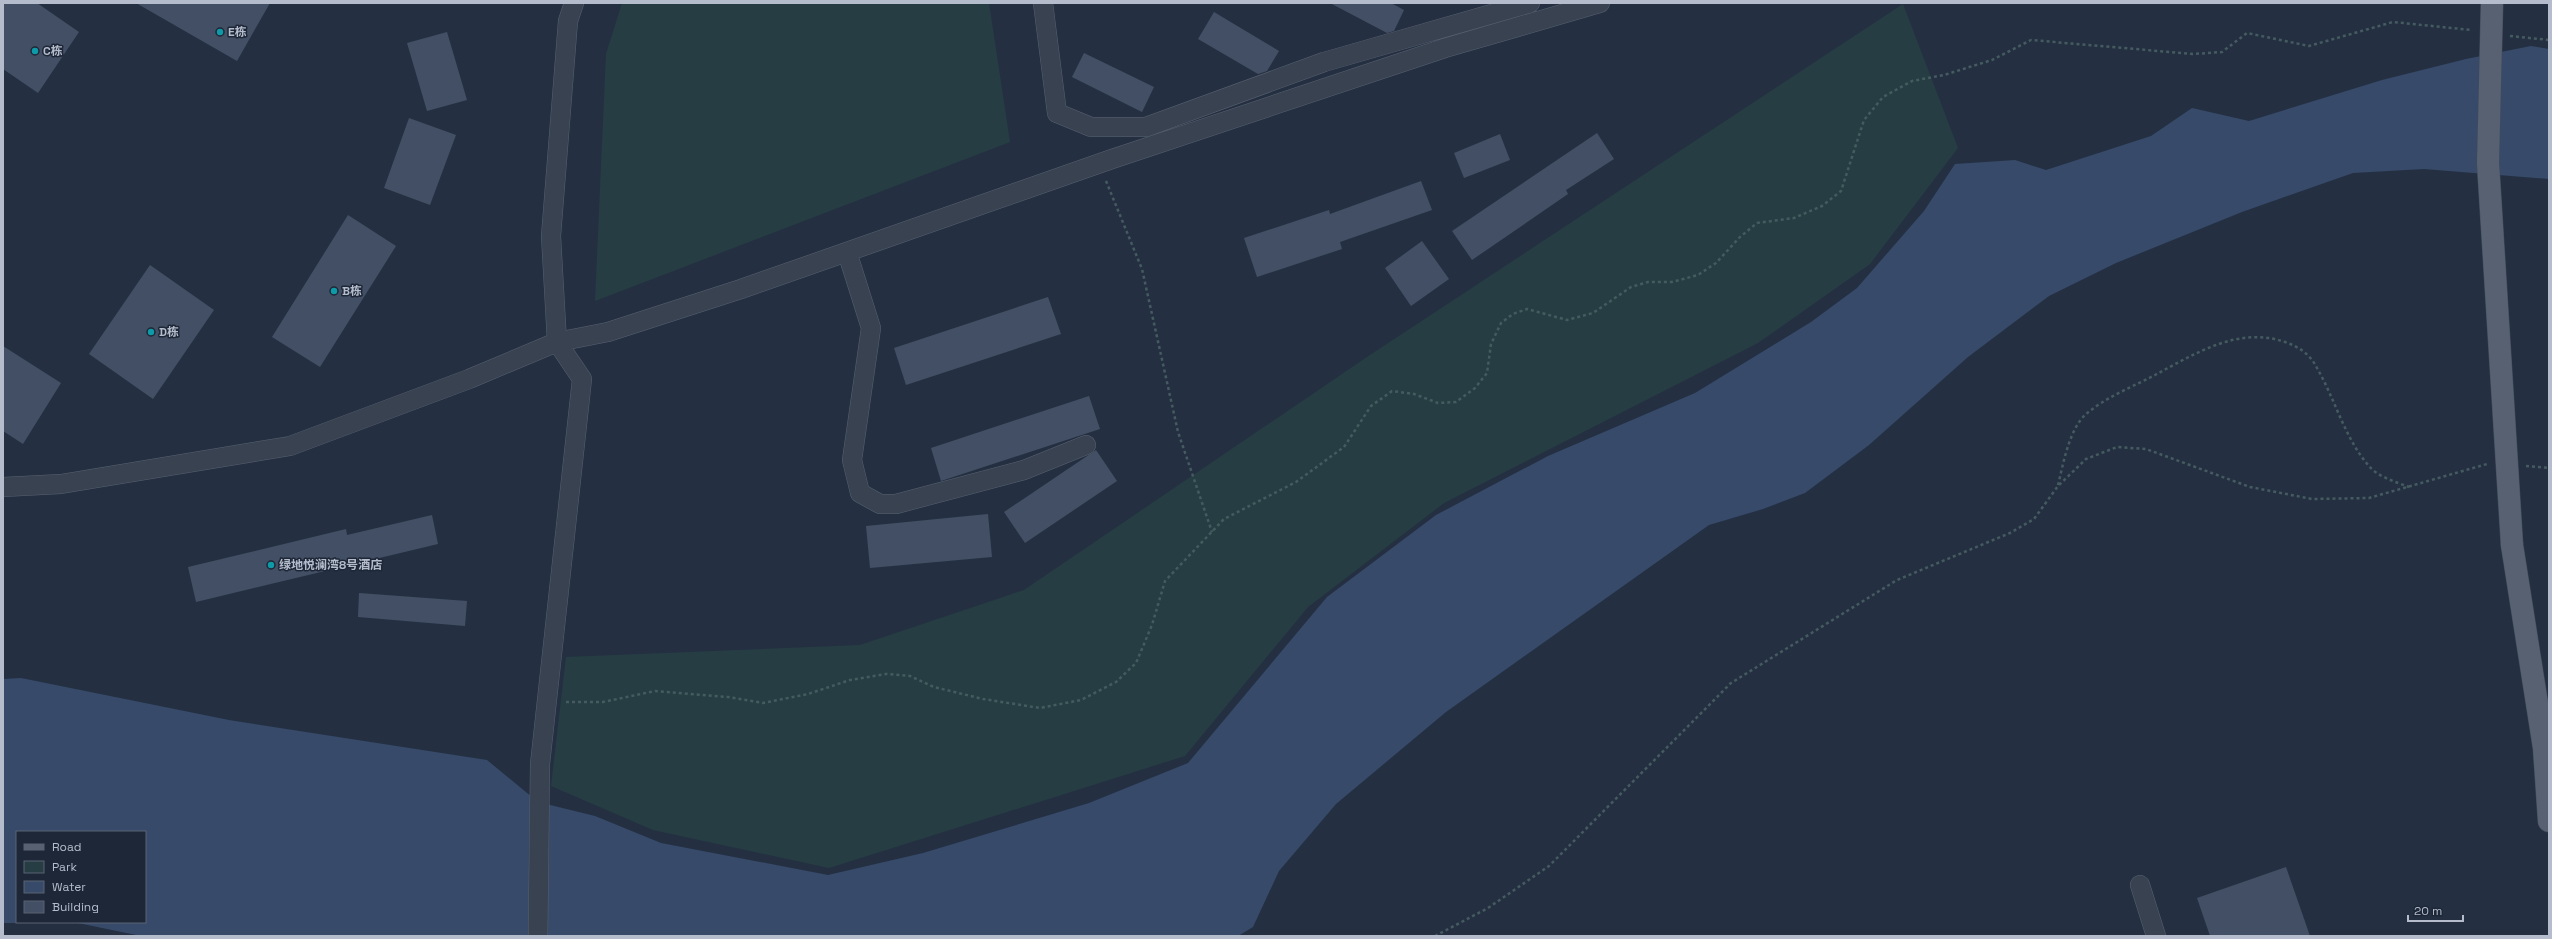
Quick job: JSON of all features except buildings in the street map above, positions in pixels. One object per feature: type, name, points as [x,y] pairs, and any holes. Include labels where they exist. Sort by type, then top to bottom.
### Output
[{"type":"main road","points":[[2492,3],[2488,163],[2512,545],[2546,748],[2549,821]]},
{"type":"street","points":[[538,936],[540,764],[582,379],[557,342],[551,236],[568,21],[574,3]]},
{"type":"street","points":[[1043,3],[1057,113],[1091,126],[1146,127],[1324,62],[1530,3]]},
{"type":"street","points":[[3,487],[61,484],[290,446],[469,379],[557,342],[608,332],[848,252],[1099,164],[1445,48],[1600,3]]},
{"type":"street","points":[[848,252],[871,328],[852,460],[860,493],[880,504],[896,504],[1024,470],[1086,445]]},
{"type":"street","points":[[2140,885],[2156,936]]},
{"type":"path","points":[[566,702],[603,702],[655,691],[728,697],[763,703],[808,694],[850,680],[886,674],[910,676],[934,687],[983,699],[1040,708],[1081,700],[1116,682],[1136,663],[1152,625],[1165,581],[1224,519],[1296,482],[1344,447],[1370,406],[1392,391],[1414,394],[1438,403],[1456,402],[1475,388],[1487,373],[1491,344],[1501,323],[1513,314],[1527,309],[1567,320],[1593,313],[1631,287],[1648,282],[1672,282],[1698,275],[1716,263],[1740,237],[1757,223],[1794,218],[1822,206],[1841,191],[1864,120],[1883,97],[1912,81],[1944,75],[1992,60],[2031,40],[2193,54],[2222,52],[2247,33],[2309,46],[2393,22],[2474,31]]},
{"type":"path","points":[[2506,36],[2549,40]]},
{"type":"path","points":[[1099,164],[1142,269],[1178,432],[1212,532]]},
{"type":"path","points":[[2058,486],[2069,443],[2084,416],[2104,402],[2196,353],[2222,343],[2249,336],[2278,340],[2301,348],[2316,366],[2354,444],[2370,467],[2384,477],[2409,487]]},
{"type":"path","points":[[1434,936],[1488,908],[1549,866],[1731,683],[1897,580],[2010,533],[2034,519],[2058,486],[2086,459],[2117,447],[2146,449],[2250,487],[2312,499],[2369,498],[2489,464]]},
{"type":"path","points":[[2519,466],[2549,468]]},
{"type":"green space","points":[[622,3],[989,3],[1010,142],[595,301],[606,54]]},
{"type":"green space","points":[[1903,4],[1958,148],[1870,264],[1758,343],[1444,503],[1308,607],[1185,756],[829,868],[653,830],[551,786],[566,657],[860,645],[1024,590],[1367,357]]},
{"type":"water","points":[[2531,46],[2549,49],[2549,179],[2424,169],[2353,173],[2242,212],[2116,263],[2049,296],[1968,357],[1869,445],[1805,493],[1763,509],[1709,525],[1446,712],[1336,804],[1279,871],[1253,927],[1238,936],[141,936],[78,923],[146,923],[146,831],[16,831],[16,923],[3,923],[3,679],[21,678],[229,720],[487,760],[538,802],[595,816],[661,843],[828,875],[923,853],[1089,803],[1188,763],[1327,597],[1436,515],[1548,456],[1695,393],[1811,322],[1857,288],[1924,211],[1955,164],[2015,160],[2046,170],[2151,136],[2192,108],[2249,121],[2382,80],[2466,59]]},
{"type":"place","name":"E栋","points":[[220,32]]},
{"type":"place","name":"C栋","points":[[35,51]]},
{"type":"place","name":"B栋","points":[[334,291]]},
{"type":"place","name":"D栋","points":[[151,332]]},
{"type":"place","name":"绿地悦澜湾8号酒店","points":[[271,565]]}]
